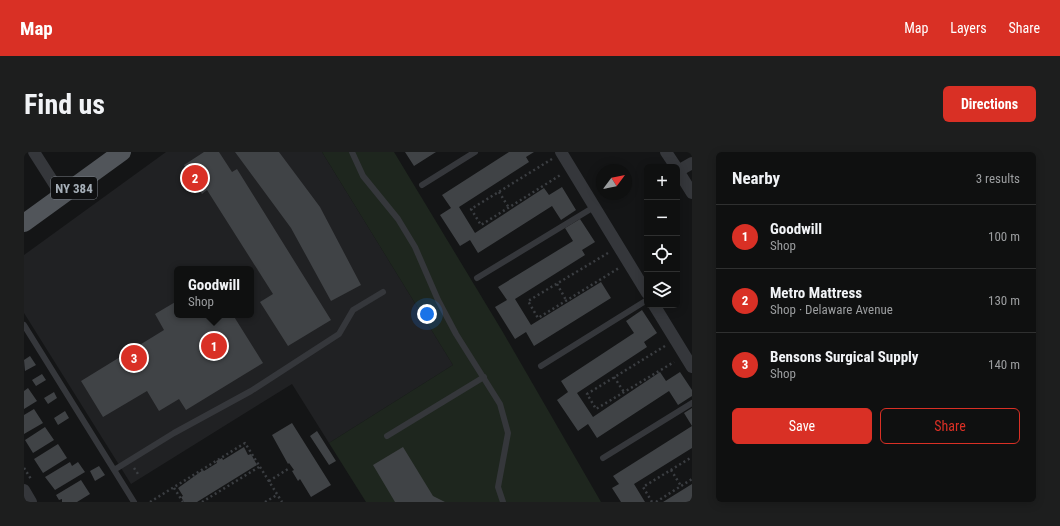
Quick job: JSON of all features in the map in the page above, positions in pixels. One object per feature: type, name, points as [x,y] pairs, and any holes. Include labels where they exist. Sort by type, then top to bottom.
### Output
[{"type":"main road","name":"NY 384","points":[[24,223],[62,196],[113,155]]},
{"type":"street","points":[[34,152],[62,196]]},
{"type":"street","points":[[666,152],[674,164]]},
{"type":"street","points":[[557,155],[594,207],[644,289]]},
{"type":"street","points":[[680,168],[692,163]]},
{"type":"street","points":[[680,174],[692,193]]},
{"type":"street","points":[[656,308],[692,367]]},
{"type":"street","points":[[24,490],[31,502]]},
{"type":"lane","points":[[352,152],[363,176],[398,219],[416,247],[438,300],[456,334],[500,404],[508,433],[498,487],[503,502]]},
{"type":"lane","points":[[422,185],[475,152]]},
{"type":"lane","points":[[477,278],[594,207]]},
{"type":"lane","points":[[114,470],[174,433],[251,391],[339,334],[352,310],[383,292]]},
{"type":"lane","points":[[541,366],[644,302]]},
{"type":"lane","points":[[24,325],[134,502]]},
{"type":"lane","points":[[387,436],[484,377]]},
{"type":"lane","points":[[603,458],[692,403]]},
{"type":"path","points":[[557,155],[471,209],[481,225],[564,173]]},
{"type":"path","points":[[499,192],[509,208]]},
{"type":"path","points":[[612,250],[528,301],[538,318],[621,267]]},
{"type":"path","points":[[557,284],[566,300]]},
{"type":"path","points":[[669,343],[587,394],[596,409],[677,360]]},
{"type":"path","points":[[614,377],[624,392]]},
{"type":"path","points":[[150,502],[245,443],[282,502]]},
{"type":"path","points":[[652,502],[643,487],[692,457]]},
{"type":"path","points":[[202,502],[259,467]]},
{"type":"path","points":[[269,481],[288,469]]},
{"type":"path","points":[[671,470],[682,486]]},
{"type":"path","points":[[656,502],[692,480]]},
{"type":"path","points":[[174,488],[183,502]]},
{"type":"path","points":[[265,502],[277,495]]},
{"type":"shaded area","points":[[166,152],[322,152],[453,365],[329,443],[292,384],[131,484],[24,313],[24,255]]},
{"type":"shaded area","points":[[322,152],[394,152],[501,329],[601,502],[366,502],[329,443],[453,365]]},
{"type":"building","points":[[204,152],[219,152],[232,172],[237,169],[331,320],[288,346],[260,302],[273,294],[207,190],[202,194],[184,165]]},
{"type":"building","points":[[235,152],[279,152],[320,207],[361,285],[331,301],[291,228]]},
{"type":"building","points":[[405,152],[436,152],[414,166]]},
{"type":"building","points":[[509,152],[534,152],[526,157],[529,162],[459,207],[475,233],[544,188],[549,195],[562,187],[576,210],[561,220],[552,206],[478,253],[470,240],[460,246],[440,215],[451,208],[442,195]]},
{"type":"building","points":[[580,219],[595,242],[582,250],[585,255],[515,299],[531,325],[601,282],[611,298],[534,346],[526,332],[515,339],[495,307],[507,300],[498,287],[573,241],[565,228]]},
{"type":"building","points":[[174,303],[174,318],[235,318],[263,363],[186,410],[179,399],[159,411],[147,391],[103,417],[81,381],[164,330],[155,314]]},
{"type":"building","points":[[642,310],[657,333],[644,342],[647,347],[577,393],[593,417],[660,372],[666,381],[680,372],[692,390],[692,396],[678,405],[669,391],[597,438],[588,424],[578,431],[557,400],[568,392],[561,381],[634,333],[626,321]]},
{"type":"building","points":[[30,356],[36,365],[25,371],[24,360]]},
{"type":"building","points":[[42,374],[46,380],[36,386],[32,380]]},
{"type":"building","points":[[28,388],[37,401],[24,409],[24,391]]},
{"type":"building","points":[[54,392],[57,398],[48,404],[44,398]]},
{"type":"building","points":[[692,408],[692,426],[684,413]]},
{"type":"building","points":[[34,409],[43,423],[24,434],[24,415]]},
{"type":"building","points":[[65,411],[69,418],[58,425],[54,418]]},
{"type":"building","points":[[292,423],[331,485],[311,497],[300,479],[298,481],[292,471],[294,470],[289,463],[288,464],[272,435]]},
{"type":"building","points":[[692,426],[692,448],[634,484],[645,502],[621,502],[612,488],[619,484],[613,476]]},
{"type":"building","points":[[45,427],[54,440],[33,453],[25,440]]},
{"type":"building","points":[[317,431],[336,461],[329,465],[310,436]]},
{"type":"building","points":[[58,444],[67,458],[43,473],[34,459]]},
{"type":"building","points":[[244,447],[248,455],[251,454],[257,465],[197,502],[184,502],[181,497],[183,496],[178,488],[203,470],[204,471],[217,463],[216,461],[222,458],[223,460]]},
{"type":"building","points":[[403,447],[433,496],[445,502],[395,502],[373,465]]},
{"type":"building","points":[[70,462],[72,466],[78,462],[85,472],[55,490],[45,477]]},
{"type":"building","points":[[99,466],[105,475],[95,481],[90,471]]},
{"type":"building","points":[[81,480],[90,494],[77,502],[62,502],[62,499],[59,500],[56,495]]},
{"type":"building","points":[[692,484],[692,502],[663,502]]},
{"type":"place","name":"Metro Mattress","points":[[195,178]]},
{"type":"place","name":"Goodwill","points":[[214,346]]},
{"type":"place","name":"Bensons Surgical Supply","points":[[134,358]]}]
